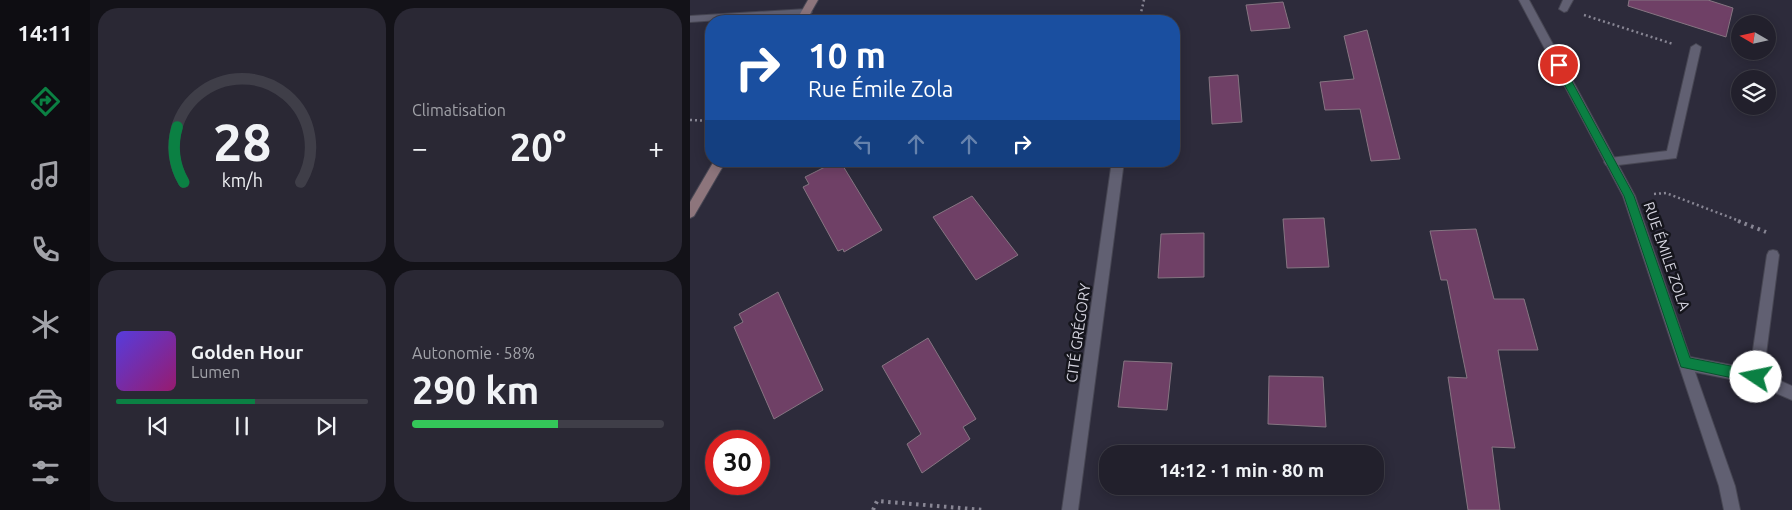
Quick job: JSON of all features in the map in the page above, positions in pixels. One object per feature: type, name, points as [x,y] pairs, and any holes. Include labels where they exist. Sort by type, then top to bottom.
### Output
[{"type":"street","points":[[805,15],[813,0]]},
{"type":"street","name":"RUE ÉMILE ZOLA","points":[[1524,0],[1629,196],[1727,486],[1732,510]]},
{"type":"street","points":[[757,15],[807,12]]},
{"type":"street","points":[[690,19],[705,18]]},
{"type":"street","points":[[1610,162],[1672,155],[1696,49]]},
{"type":"street","points":[[690,213],[717,167]]},
{"type":"street","name":"CITÉ GRÉGORY","points":[[1070,510],[1117,167]]},
{"type":"street","points":[[1756,377],[1773,255]]},
{"type":"street","points":[[1685,363],[1756,377],[1792,393]]},
{"type":"path","points":[[1140,15],[1144,0]]},
{"type":"path","points":[[1566,5],[1696,49]]},
{"type":"path","points":[[690,120],[705,121]]},
{"type":"path","points":[[1629,196],[1666,193],[1774,235]]},
{"type":"path","points":[[873,510],[877,501],[984,510]]},
{"type":"building","points":[[1629,0],[1708,0],[1733,8],[1726,37],[1628,6]]},
{"type":"building","points":[[1283,2],[1290,28],[1251,31],[1246,5]]},
{"type":"building","points":[[1367,30],[1400,159],[1371,161],[1360,109],[1325,110],[1320,82],[1354,79],[1344,36]]},
{"type":"building","points":[[1238,75],[1242,122],[1212,124],[1209,77]]},
{"type":"building","points":[[825,167],[844,167],[882,230],[844,252],[843,249],[838,251],[803,187],[809,184],[805,177]]},
{"type":"building","points":[[972,196],[1018,255],[976,280],[933,217]]},
{"type":"building","points":[[1324,218],[1329,267],[1287,268],[1283,219]]},
{"type":"building","points":[[1476,229],[1494,299],[1524,299],[1538,350],[1498,350],[1515,448],[1492,447],[1500,510],[1468,510],[1448,377],[1467,378],[1447,280],[1441,280],[1430,231]]},
{"type":"building","points":[[1204,233],[1204,277],[1158,278],[1161,234]]},
{"type":"building","points":[[778,292],[823,390],[774,419],[734,327],[743,322],[739,314]]},
{"type":"building","points":[[928,338],[976,419],[963,427],[970,439],[922,473],[907,444],[921,434],[882,366]]},
{"type":"building","points":[[1124,361],[1172,363],[1167,410],[1118,407]]},
{"type":"building","points":[[1269,376],[1323,377],[1326,427],[1268,424]]},
{"type":"route","points":[[1559,65],[1629,196],[1685,363],[1756,377]]}]
